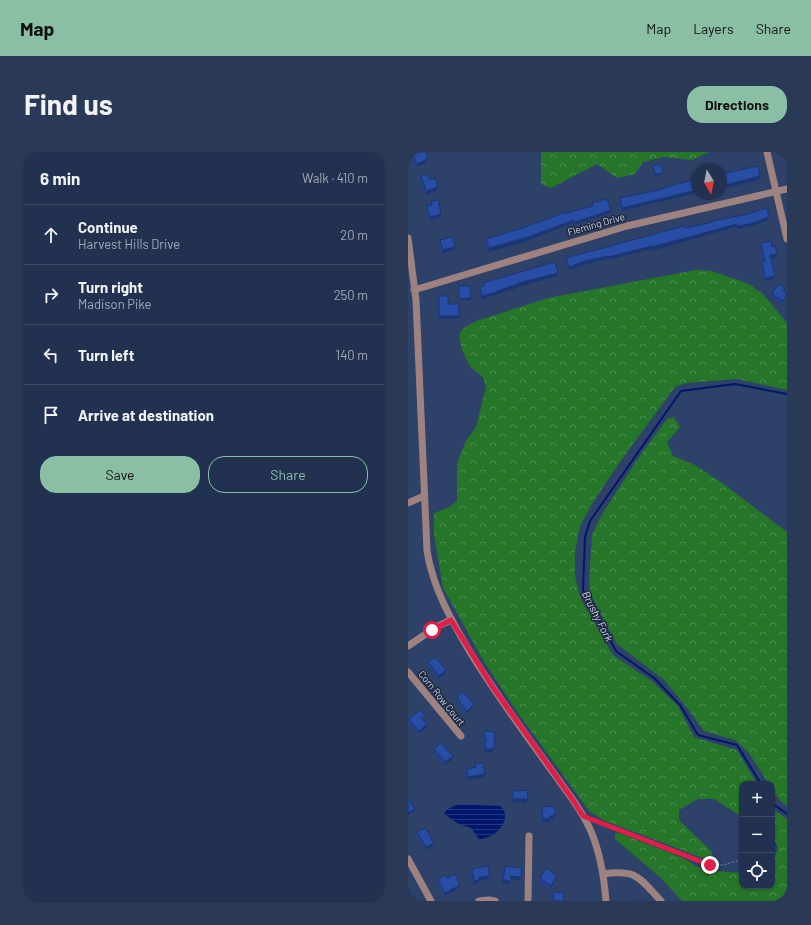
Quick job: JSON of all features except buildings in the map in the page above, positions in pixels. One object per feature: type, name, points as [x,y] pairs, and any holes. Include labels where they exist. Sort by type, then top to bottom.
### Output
[{"type":"street","points":[[767,152],[787,239]]},
{"type":"street","name":"Fleming Drive","points":[[414,290],[627,226],[787,189]]},
{"type":"street","points":[[408,238],[414,290],[427,551],[430,568],[441,600],[451,620],[492,686],[583,816],[595,842],[603,874],[606,901]]},
{"type":"street","points":[[408,503],[424,496]]},
{"type":"street","points":[[408,646],[436,627],[451,620]]},
{"type":"street","name":"Corn Row Court","points":[[408,672],[461,736]]},
{"type":"street","points":[[528,901],[529,836]]},
{"type":"street","points":[[408,859],[431,901]]},
{"type":"street","points":[[603,874],[622,872],[629,873],[645,883],[661,901]]},
{"type":"street","points":[[479,901],[494,901]]},
{"type":"path","points":[[583,816],[710,865],[718,866],[739,861]]},
{"type":"green space","points":[[541,152],[709,152],[692,160],[663,157],[643,162],[635,174],[617,178],[597,164],[551,188],[541,184]]},
{"type":"green space","points":[[696,270],[711,271],[749,284],[763,294],[787,323],[787,390],[737,379],[686,383],[675,387],[619,463],[592,504],[580,526],[575,552],[575,576],[581,599],[613,655],[653,682],[678,706],[694,737],[737,750],[755,781],[739,781],[739,815],[714,799],[698,799],[679,810],[679,820],[712,852],[712,857],[705,859],[603,820],[590,812],[515,709],[483,660],[443,588],[434,535],[434,513],[448,508],[457,501],[457,463],[466,441],[476,427],[486,387],[483,377],[470,367],[462,350],[459,335],[462,329],[476,321],[548,298]]},
{"type":"green space","points":[[674,417],[680,427],[667,442],[673,456],[695,465],[722,483],[787,532],[787,806],[775,794],[775,781],[767,781],[749,753],[735,740],[704,731],[664,680],[617,644],[591,595],[589,582],[592,535],[601,516],[639,457],[667,419]]},
{"type":"green space","points":[[775,810],[787,819],[787,901],[682,901],[661,878],[615,839],[615,834],[619,833],[683,858],[703,870],[739,873],[739,889],[775,889],[775,855],[778,849],[775,841]]},
{"type":"shaded area","points":[[458,804],[500,806],[504,811],[504,822],[501,827],[491,836],[479,839],[471,828],[459,824],[444,814],[446,810]]},
{"type":"waterway","name":"Brushy Fork","points":[[759,781],[737,745],[698,735],[680,705],[654,678],[616,651],[583,590],[585,537],[590,521],[681,391],[735,384],[787,394]]},
{"type":"waterway","name":"Brushy Fork","points":[[775,805],[787,814]]},
{"type":"route","points":[[432,630],[451,620],[492,686],[583,816],[710,865]]}]
